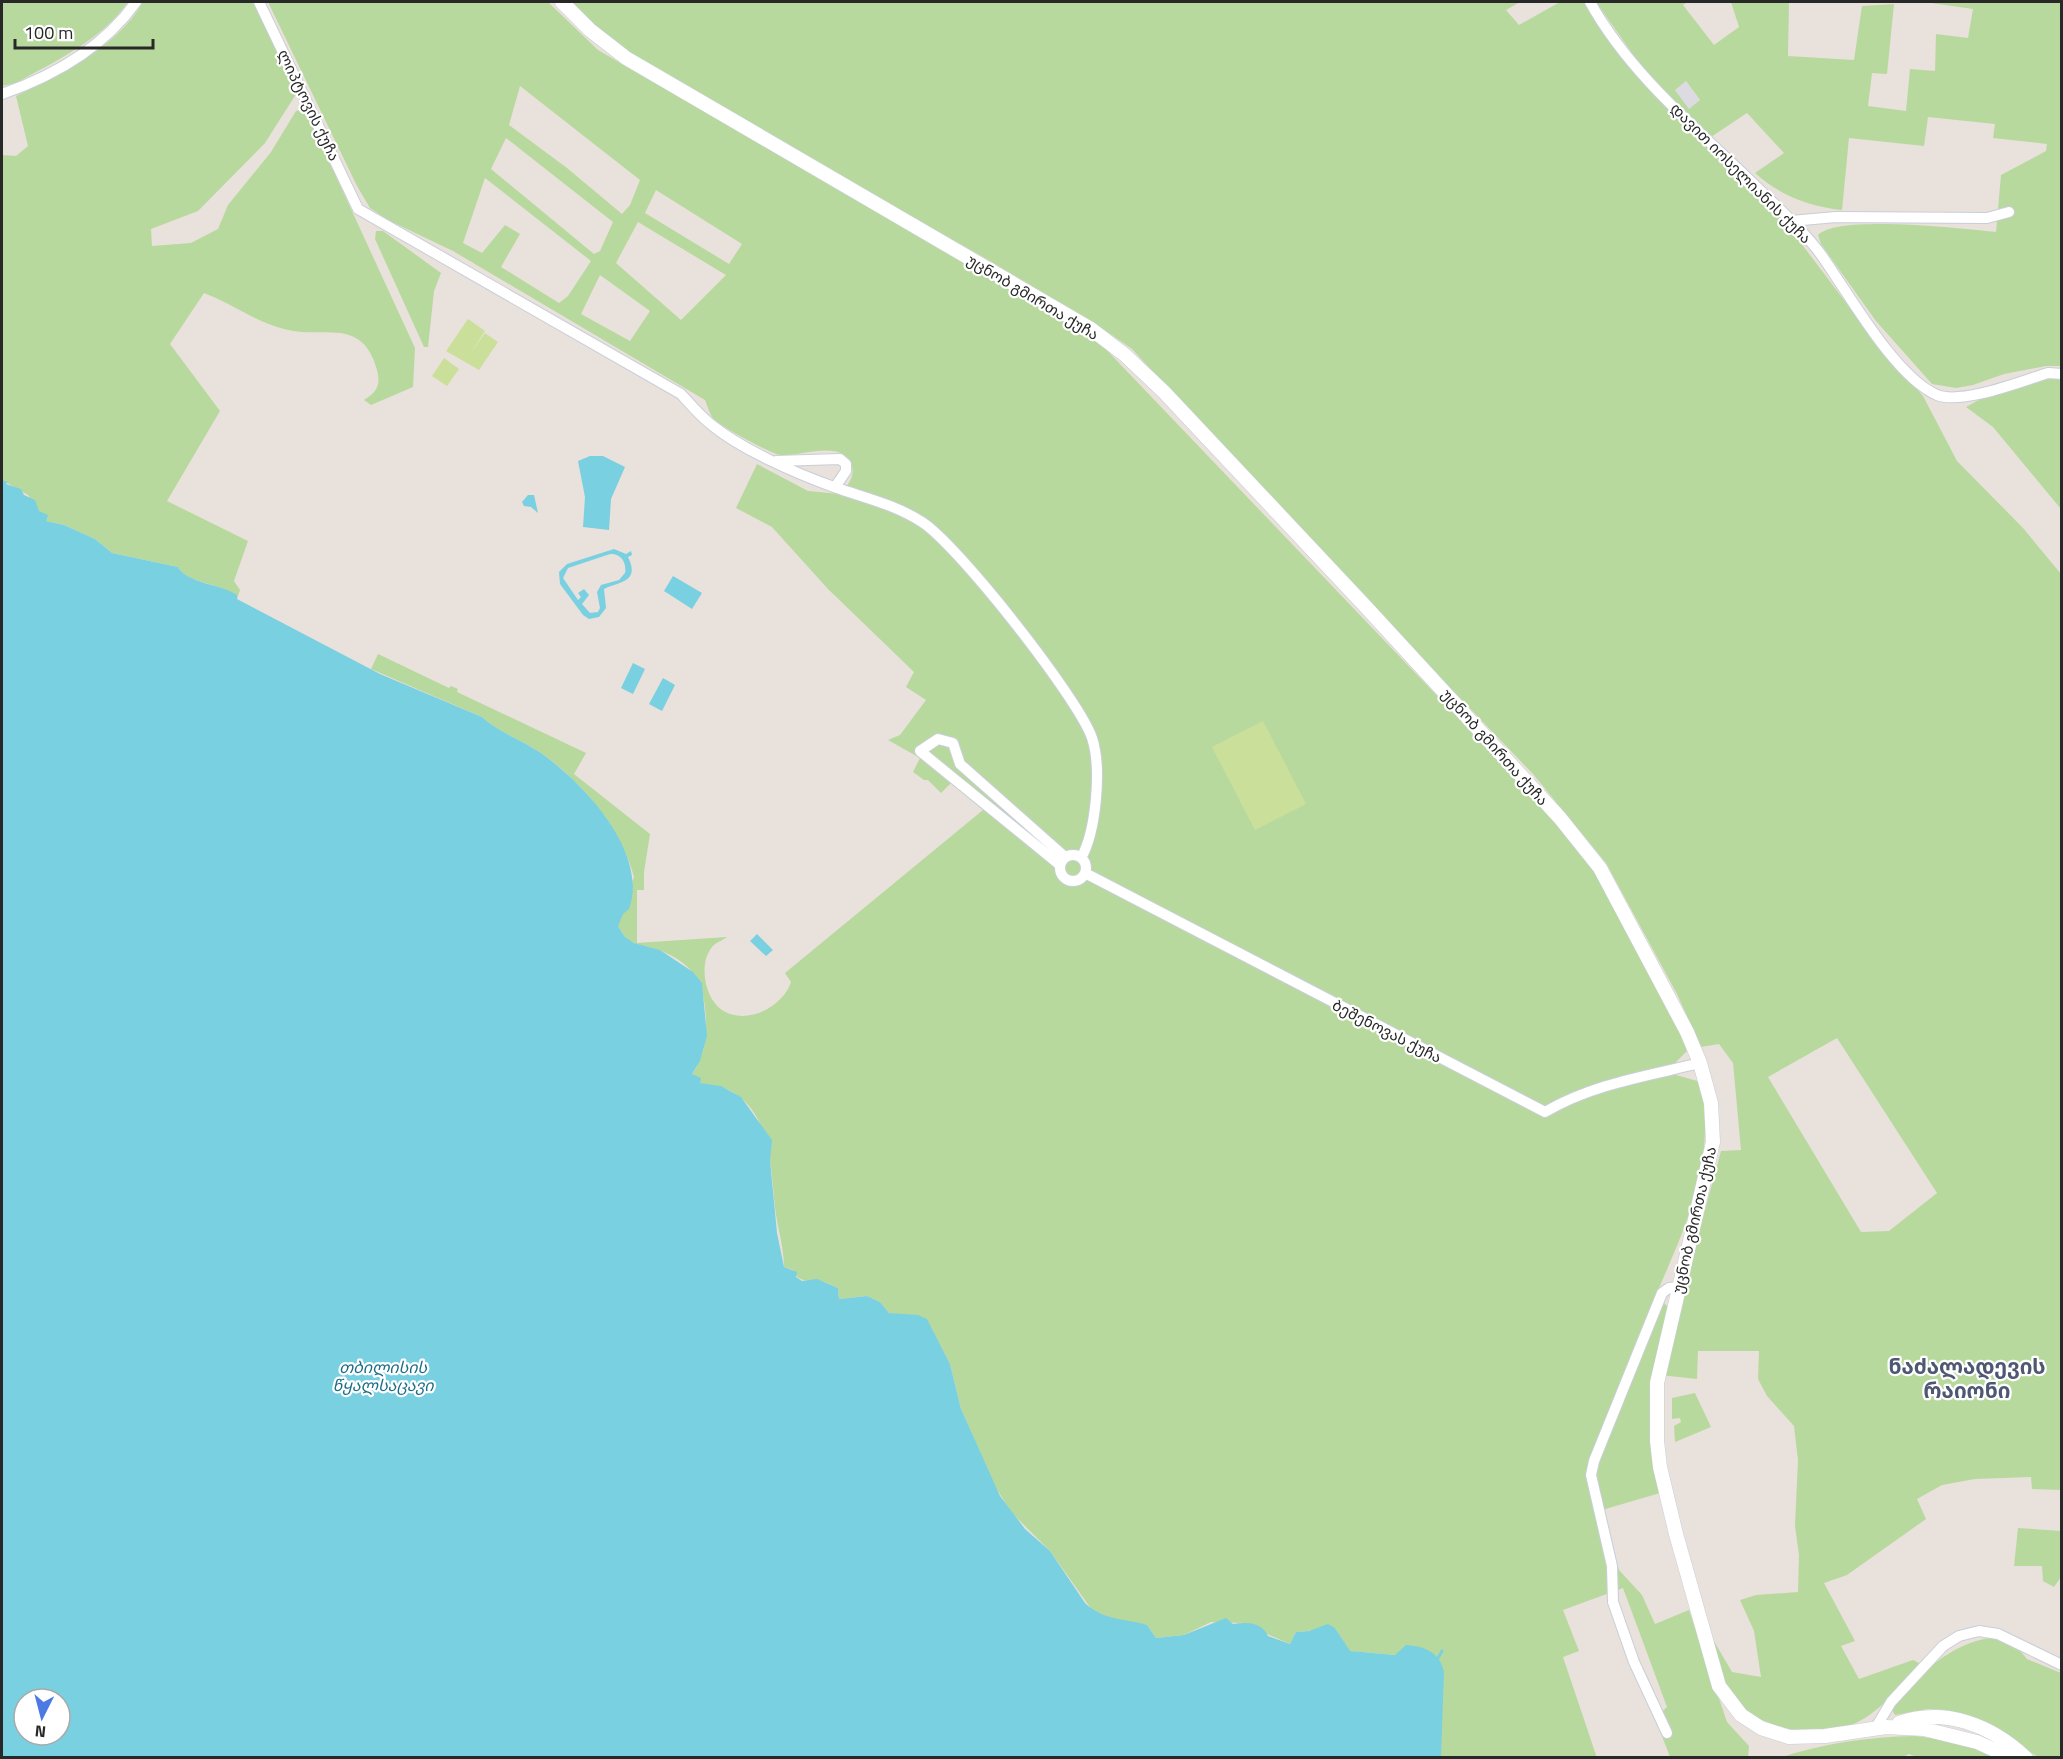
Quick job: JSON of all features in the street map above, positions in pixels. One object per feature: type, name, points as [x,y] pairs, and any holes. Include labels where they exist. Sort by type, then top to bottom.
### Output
[{"type":"main road","name":"უცნობ გმირთა ქუჩა","points":[[562,2],[590,30],[626,58],[1091,329],[1125,355],[1164,392],[1375,615],[1560,818],[1600,868],[1687,1032],[1700,1063],[1711,1103],[1713,1142],[1657,1383],[1657,1441],[1660,1467],[1676,1534],[1719,1686],[1741,1715],[1761,1728],[1775,1733],[1808,1737],[1880,1728],[1922,1717],[1941,1716],[1959,1719],[1994,1734],[2026,1758]]},
{"type":"main road","name":"უცნობ გმირთა ქუჩა","points":[[1880,1728],[1924,1729],[1958,1736],[2012,1758]]},
{"type":"street","points":[[2,94],[26,85],[86,52],[108,36],[136,2]]},
{"type":"street","name":"ლიპტოვის ქუჩა","points":[[259,2],[358,209],[681,394],[715,428],[774,461]]},
{"type":"street","name":"დავით იოსელიანის ქუჩა","points":[[1590,2],[1637,69],[1791,221],[1821,254],[1868,326],[1919,385],[1940,396],[1967,396],[2048,373],[2061,374]]},
{"type":"street","points":[[1791,221],[1860,216],[1987,218],[2008,212]]},
{"type":"street","points":[[774,461],[840,459],[846,464],[846,471],[834,487]]},
{"type":"street","points":[[774,461],[834,487],[895,506],[925,524],[990,593],[1077,709],[1093,740],[1096,756],[1092,828],[1090,843],[1081,858]]},
{"type":"street","points":[[938,739],[953,743],[960,764],[1063,861],[920,751],[938,739]]},
{"type":"street","points":[[1073,855],[1081,858],[1086,865],[1084,873],[1075,881],[1067,879],[1061,873],[1063,861],[1073,855]]},
{"type":"street","name":"ბეშენოვას ქუჩა","points":[[1084,873],[1545,1112],[1569,1098],[1606,1085],[1700,1063]]},
{"type":"street","points":[[1667,1733],[1634,1662],[1613,1602],[1612,1566],[1591,1475],[1594,1461],[1662,1293],[1669,1288],[1679,1287]]},
{"type":"street","points":[[1880,1728],[1891,1702],[1943,1646],[1959,1636],[1979,1631],[1998,1634],[2061,1665]]},
{"type":"shaded area","points":[[1686,81],[1700,101],[1689,109],[1675,90]]},
{"type":"green space","points":[[2,2],[128,2],[117,16],[91,39],[16,83],[2,86]]},
{"type":"green space","points":[[143,2],[254,2],[298,91],[265,143],[198,211],[151,229],[152,246],[191,243],[218,229],[228,205],[271,152],[296,111],[305,109],[415,348],[413,387],[371,405],[364,400],[377,388],[378,375],[370,353],[361,342],[339,333],[298,332],[274,326],[204,293],[170,344],[220,411],[167,501],[248,541],[234,581],[240,590],[237,599],[223,589],[189,577],[178,567],[112,553],[95,539],[64,525],[46,521],[28,495],[2,480],[2,155],[16,156],[28,146],[16,96],[87,58],[119,33]]},
{"type":"green space","points":[[268,2],[548,2],[598,50],[1098,341],[1532,795],[1594,871],[1689,1049],[1674,1064],[1676,1075],[1701,1082],[1705,1116],[1704,1147],[1692,1206],[1594,1452],[1659,1305],[1664,1303],[1668,1307],[1657,1377],[1653,1424],[1655,1470],[1660,1493],[1602,1510],[1619,1570],[1642,1595],[1655,1624],[1689,1610],[1727,1722],[1749,1746],[1748,1757],[1670,1757],[1655,1718],[1667,1707],[1623,1588],[1563,1610],[1579,1651],[1563,1657],[1597,1758],[1427,1757],[1395,1655],[1349,1651],[1335,1628],[1296,1632],[1290,1644],[1242,1623],[1211,1622],[1184,1635],[1156,1638],[1147,1625],[1120,1622],[1092,1610],[1050,1551],[1011,1512],[993,1483],[961,1409],[950,1364],[927,1320],[889,1313],[880,1302],[867,1296],[839,1299],[838,1288],[824,1282],[802,1280],[793,1270],[784,1267],[769,1155],[759,1122],[751,1108],[738,1096],[722,1087],[700,1083],[692,1074],[702,1055],[706,1029],[703,997],[696,977],[682,962],[672,956],[659,950],[637,944],[629,940],[615,923],[634,877],[629,860],[611,826],[587,794],[559,767],[537,751],[482,717],[371,669],[378,654],[449,688],[451,686],[458,689],[457,692],[586,753],[574,774],[650,834],[644,872],[644,890],[637,890],[637,943],[727,937],[712,947],[705,962],[705,981],[711,998],[722,1010],[732,1014],[752,1015],[762,1011],[772,1006],[787,991],[791,982],[785,973],[983,810],[951,783],[941,793],[928,780],[924,780],[913,772],[920,758],[888,740],[900,735],[926,700],[906,687],[914,672],[828,589],[772,527],[736,508],[757,464],[808,491],[840,494],[851,478],[852,466],[840,453],[831,451],[780,455],[733,432],[712,417],[705,400],[453,251],[388,220],[370,208],[357,186]],"holes":[[[520,86],[640,180],[630,205],[622,214],[567,168],[509,125]],[[506,138],[613,222],[600,251],[594,254],[491,169]],[[485,178],[591,261],[568,296],[559,303],[501,267],[520,234],[505,225],[482,253],[463,243]],[[656,190],[742,244],[729,264],[645,213]],[[638,222],[726,275],[681,320],[616,263]],[[600,275],[650,311],[630,341],[581,314]]]},
{"type":"green space","points":[[571,2],[1520,2],[1506,10],[1519,25],[1560,2],[1584,2],[1624,60],[1779,214],[1881,349],[1923,396],[1957,461],[2023,528],[2061,574],[2061,1490],[2032,1489],[2031,1477],[1975,1479],[1942,1485],[1917,1499],[1926,1519],[1847,1575],[1824,1583],[1855,1641],[1841,1646],[1859,1679],[1913,1660],[1919,1663],[1899,1688],[1874,1712],[1856,1723],[1829,1731],[1798,1731],[1783,1728],[1756,1717],[1737,1702],[1725,1683],[1717,1662],[1708,1631],[1732,1672],[1761,1677],[1754,1631],[1740,1600],[1756,1595],[1798,1592],[1799,1555],[1795,1526],[1798,1460],[1794,1426],[1767,1396],[1758,1379],[1759,1351],[1698,1351],[1697,1379],[1660,1375],[1721,1151],[1741,1150],[1733,1063],[1719,1044],[1701,1047],[1677,994],[1606,863],[1533,774],[1311,543],[1132,349],[1093,322],[983,257],[650,67],[602,33]],"holes":[[[1837,1038],[1937,1193],[1889,1231],[1861,1232],[1768,1077]]]},
{"type":"green space","points":[[1596,2],[1687,2],[1683,5],[1714,45],[1739,27],[1731,2],[1789,2],[1788,56],[1854,60],[1862,6],[1894,4],[1887,74],[1872,73],[1868,106],[1906,111],[1910,69],[1935,71],[1936,34],[1968,38],[1973,9],[1924,2],[2061,2],[2061,366],[2046,366],[2004,374],[1973,385],[1956,388],[1932,384],[1876,321],[1821,244],[1818,235],[1830,229],[1850,225],[1875,224],[1903,224],[1996,232],[2001,175],[2046,151],[2047,144],[1993,138],[1995,124],[1928,117],[1924,146],[1849,138],[1842,210],[1830,208],[1806,203],[1785,194],[1755,173],[1784,153],[1747,113],[1711,137],[1644,70]],"holes":[[[1686,81],[1700,100],[1689,109],[1675,90]]]},
{"type":"green space","points":[[376,231],[383,231],[441,273],[434,291],[428,347],[424,347],[375,239]]},
{"type":"green space","points":[[468,319],[485,331],[470,354],[485,333],[498,342],[479,370],[446,351]]},
{"type":"green space","points":[[444,358],[459,369],[447,386],[432,376]]},
{"type":"green space","points":[[2052,378],[2061,379],[2061,509],[1993,427],[1966,407],[1986,396]]},
{"type":"green space","points":[[1263,721],[1306,804],[1255,830],[1212,747]]},
{"type":"green space","points":[[1695,1393],[1711,1427],[1675,1442],[1674,1426],[1681,1422],[1680,1418],[1672,1419],[1672,1398]]},
{"type":"green space","points":[[2018,1528],[2061,1531],[2061,1577],[2054,1587],[2043,1581],[2042,1566],[2014,1566]]},
{"type":"green space","points":[[1992,1638],[2016,1646],[2027,1659],[2061,1673],[2061,1757],[2038,1757],[1980,1719],[1947,1710],[1928,1709],[1895,1715],[1892,1710],[1910,1686],[1935,1663],[1964,1646],[1978,1640]]},
{"type":"green space","points":[[1915,1736],[1954,1741],[1997,1757],[1919,1758],[1909,1754],[1900,1758],[1779,1758],[1813,1748],[1846,1742]]},
{"type":"water","points":[[590,456],[603,456],[625,467],[611,499],[609,530],[583,527],[585,497],[578,461]]},
{"type":"water","name":"თბილისის წყალსაცავი","points":[[2,480],[8,482],[6,484],[21,489],[24,495],[35,500],[39,511],[48,515],[46,521],[64,525],[95,539],[112,553],[178,567],[188,577],[230,591],[237,595],[237,599],[380,674],[482,717],[545,756],[561,769],[595,803],[622,844],[630,866],[633,888],[629,909],[623,914],[618,926],[625,937],[634,943],[660,950],[693,972],[702,983],[707,1036],[700,1061],[692,1074],[701,1078],[700,1083],[721,1086],[741,1097],[772,1140],[770,1160],[777,1233],[784,1267],[797,1272],[796,1277],[802,1281],[817,1279],[838,1288],[839,1299],[867,1296],[880,1302],[889,1313],[918,1315],[927,1319],[950,1364],[961,1409],[1000,1496],[1025,1529],[1050,1551],[1085,1603],[1092,1609],[1107,1616],[1147,1625],[1156,1638],[1184,1635],[1226,1618],[1233,1624],[1249,1623],[1258,1626],[1268,1636],[1290,1644],[1296,1632],[1309,1631],[1328,1624],[1335,1628],[1350,1651],[1395,1655],[1406,1645],[1430,1651],[1439,1659],[1444,1672],[1441,1757],[2,1757]]},
{"type":"water","points":[[528,495],[534,495],[538,513],[531,507],[524,506],[522,502]]},
{"type":"water","points":[[614,549],[626,554],[631,551],[632,555],[628,557],[632,572],[630,577],[604,589],[606,608],[599,617],[589,619],[583,615],[560,584],[559,572],[567,564]],"holes":[[[614,554],[622,559],[625,573],[619,580],[601,585],[597,592],[600,608],[598,612],[590,613],[582,604],[589,595],[584,589],[578,593],[581,597],[578,600],[563,578],[568,568]]]},
{"type":"water","points":[[673,576],[702,593],[692,609],[664,591]]},
{"type":"water","points":[[633,663],[645,669],[633,694],[621,688]]},
{"type":"water","points":[[663,678],[675,685],[662,711],[649,704]]},
{"type":"water","points":[[757,934],[773,950],[766,956],[750,941]]},
{"type":"waterway","points":[[1437,1660],[1442,1651]]},
{"type":"district","name":"ნაძალადევის რაიონი","points":[[1967,1378]]}]
